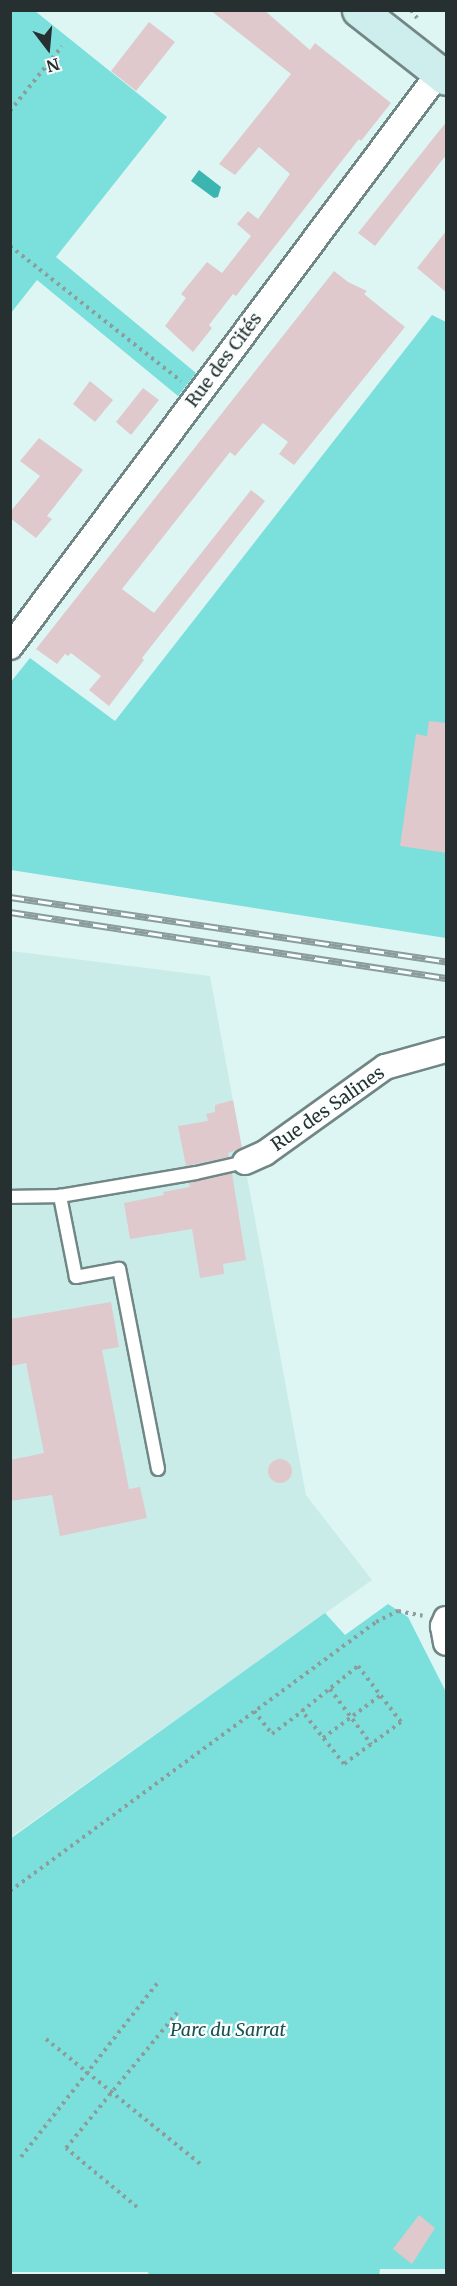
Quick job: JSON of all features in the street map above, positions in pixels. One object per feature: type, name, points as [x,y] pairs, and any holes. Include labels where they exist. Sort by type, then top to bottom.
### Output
[{"type":"main road","points":[[359,10],[443,75]]},
{"type":"street","name":"Rue des Cités","points":[[10,648],[198,394],[443,75]]},
{"type":"street","name":"Rue des Salines","points":[[245,1162],[265,1153],[385,1067],[447,1050]]},
{"type":"lane","points":[[10,1197],[60,1196],[196,1173],[245,1162]]},
{"type":"lane","points":[[60,1196],[76,1277],[119,1269],[158,1469]]},
{"type":"path","points":[[10,111],[62,46]]},
{"type":"path","points":[[10,246],[198,394]]},
{"type":"path","points":[[10,1891],[376,1622],[398,1611],[419,1614],[445,1629]]},
{"type":"path","points":[[254,1710],[272,1734],[302,1710],[330,1689],[358,1666],[401,1722],[344,1764],[302,1710]]},
{"type":"path","points":[[330,1689],[371,1744]]},
{"type":"path","points":[[323,1738],[381,1695]]},
{"type":"path","points":[[21,2157],[160,1980]]},
{"type":"path","points":[[137,2207],[66,2148],[177,2013]]},
{"type":"path","points":[[46,2039],[203,2166]]},
{"type":"shaded area","points":[[199,170],[221,187],[218,197],[214,198],[191,181]]},
{"type":"shaded area","points":[[11,951],[210,976],[306,1495],[372,1580],[11,1837]]},
{"type":"green space","points":[[11,10],[35,11],[167,117],[56,257],[196,373],[178,396],[37,280],[11,313]]},
{"type":"green space","points":[[432,315],[446,322],[446,938],[11,870],[10,683],[30,658],[115,721]]},
{"type":"green space","name":"Parc du Sarrat","points":[[388,1604],[408,1617],[446,1692],[446,2269],[380,2269],[379,2276],[149,2276],[148,2272],[11,2272],[10,1839],[325,1613],[345,1635]]},
{"type":"building","points":[[210,10],[264,10],[310,50],[315,43],[391,103],[361,141],[359,139],[236,296],[233,294],[209,325],[212,328],[193,352],[165,326],[186,298],[181,294],[207,262],[222,273],[251,236],[237,224],[248,211],[258,219],[290,174],[259,147],[235,175],[219,164],[291,74]]},
{"type":"building","points":[[149,22],[175,42],[136,91],[111,71]]},
{"type":"building","points":[[447,121],[447,154],[375,246],[358,233]]},
{"type":"building","points":[[447,230],[447,293],[417,268]]},
{"type":"building","points":[[334,271],[348,282],[367,291],[364,294],[405,327],[294,465],[279,454],[288,442],[263,423],[235,456],[230,452],[122,589],[154,613],[251,490],[265,501],[142,658],[144,660],[109,706],[89,690],[101,676],[71,653],[68,656],[65,654],[57,664],[36,649]]},
{"type":"building","points":[[90,381],[113,400],[95,422],[73,404]]},
{"type":"building","points":[[143,388],[159,400],[131,435],[116,422]]},
{"type":"building","points":[[39,438],[83,470],[47,516],[52,519],[36,538],[10,518],[10,512],[40,476],[20,461]]},
{"type":"building","points":[[429,721],[447,723],[447,853],[400,846],[416,734],[427,736]]},
{"type":"building","points":[[233,1100],[242,1148],[228,1153],[229,1157],[186,1166],[178,1126],[208,1121],[206,1114],[215,1112],[215,1105]]},
{"type":"building","points":[[232,1173],[246,1260],[223,1264],[224,1274],[200,1278],[192,1229],[130,1239],[124,1203],[164,1195],[163,1192],[190,1187],[189,1183]]},
{"type":"building","points":[[111,1302],[119,1347],[102,1350],[129,1489],[140,1487],[147,1518],[60,1536],[52,1495],[10,1501],[10,1460],[44,1453],[26,1363],[12,1366],[10,1319]]},
{"type":"building","points":[[280,1459],[285,1460],[291,1466],[291,1476],[285,1482],[280,1483],[275,1482],[269,1476],[268,1471],[269,1466],[275,1460]]},
{"type":"building","points":[[419,2215],[435,2228],[412,2264],[393,2249]]},
{"type":"railway","points":[[10,897],[446,961]]},
{"type":"railway","points":[[10,912],[446,978]]}]
